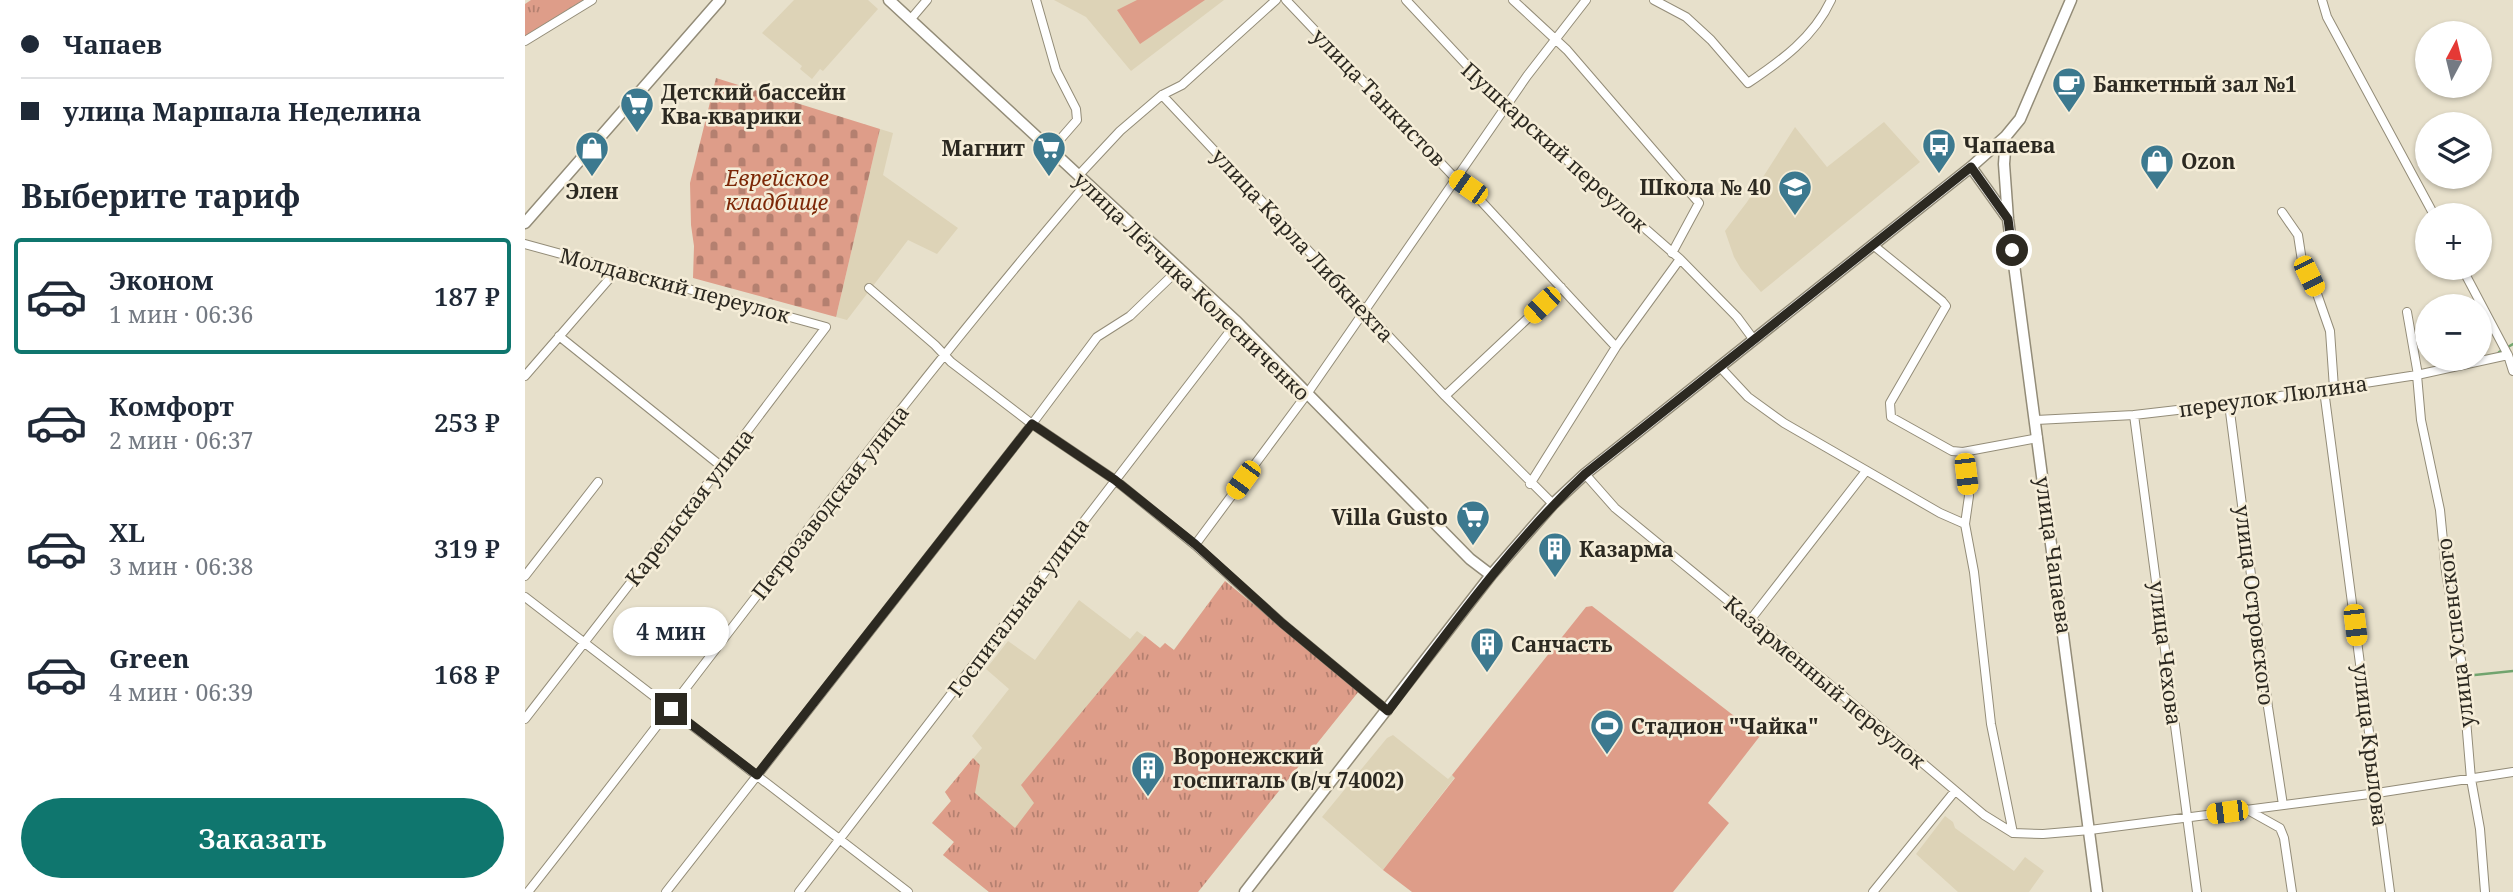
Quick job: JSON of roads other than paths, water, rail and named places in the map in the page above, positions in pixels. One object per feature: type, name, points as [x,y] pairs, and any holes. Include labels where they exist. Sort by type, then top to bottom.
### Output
[{"type":"street","points":[[525,41],[592,0]]},
{"type":"street","points":[[525,223],[720,0]]},
{"type":"street","name":"улица Лётчика Колесниченко","points":[[889,0],[1237,322],[1470,559],[1491,575]]},
{"type":"street","points":[[910,20],[927,0]]},
{"type":"street","points":[[1036,0],[1056,70],[1076,109],[1077,120],[1049,150]]},
{"type":"street","name":"Петрозаводская улица","points":[[528,892],[882,433],[1034,245],[1120,131],[1162,94],[1182,85],[1276,0]]},
{"type":"street","name":"улица Танкистов","points":[[1286,0],[1456,178],[1468,187],[1616,347]]},
{"type":"street","name":"Пушкарский переулок","points":[[1406,0],[1506,107],[1680,259],[1737,317],[1754,340]]},
{"type":"street","points":[[1513,0],[1567,50],[1699,203],[1672,253]]},
{"type":"street","points":[[1195,544],[1307,394],[1506,107],[1586,0]]},
{"type":"street","points":[[1654,0],[1686,17],[1711,40],[1748,83],[1802,41],[1816,26],[1831,0]]},
{"type":"street","points":[[1245,892],[1491,575],[1553,505],[1585,474],[1971,167],[2006,136],[2025,109],[2071,0]]},
{"type":"street","points":[[2322,0],[2327,17],[2428,203]]},
{"type":"street","name":"улица Карла Либкнехта","points":[[1162,94],[1445,396],[1553,505]]},
{"type":"street","name":"улица Чапаева","points":[[2006,136],[2004,164],[2008,219],[2097,892]]},
{"type":"street","name":"улица Чапаева","points":[[1971,167],[2008,219]]},
{"type":"street","points":[[2282,212],[2298,235],[2302,261],[2330,331],[2334,388]]},
{"type":"street","name":"Молдавский переулок","points":[[525,244],[826,327]]},
{"type":"street","points":[[1873,245],[1943,301],[1945,306],[1890,403],[1891,417],[1952,451],[1963,452],[2038,438]]},
{"type":"street","points":[[1530,484],[1616,347],[1680,259]]},
{"type":"street","points":[[667,892],[1097,337],[1130,316],[1180,268]]},
{"type":"street","points":[[525,376],[618,270]]},
{"type":"street","points":[[2468,280],[2508,355],[2513,371]]},
{"type":"street","points":[[1445,396],[1561,287]]},
{"type":"street","points":[[869,288],[945,356],[1032,424],[1115,480],[1195,544],[1282,623],[1388,711]]},
{"type":"street","name":"улица Успенского","points":[[2407,312],[2418,375],[2421,420],[2440,510],[2446,572],[2461,660],[2471,779],[2480,829],[2486,892]]},
{"type":"street","name":"Госпитальная улица","points":[[799,892],[1237,322]]},
{"type":"street","name":"Карельская улица","points":[[525,719],[826,327]]},
{"type":"street","points":[[559,337],[721,466]]},
{"type":"street","name":"переулок Люлина","points":[[2036,420],[2134,415],[2229,404],[2418,375],[2508,355]]},
{"type":"street","points":[[1720,367],[1748,397],[1784,423],[1940,513],[1965,524]]},
{"type":"street","name":"улица Крылова","points":[[2324,390],[2390,892]]},
{"type":"street","name":"улица Островского","points":[[2229,404],[2283,805]]},
{"type":"street","name":"улица Чехова","points":[[2134,415],[2197,892]]},
{"type":"street","points":[[1963,452],[1969,496],[1965,524],[1974,572],[1991,724],[2013,832]]},
{"type":"street","points":[[1751,619],[1866,471]]},
{"type":"street","name":"Казарменный переулок","points":[[1585,474],[1615,508],[1984,816],[2013,832],[2043,834],[2090,830],[2377,793],[2513,772]]},
{"type":"street","points":[[525,576],[598,482]]},
{"type":"street","points":[[525,597],[908,892]]},
{"type":"street","points":[[1873,892],[1955,791]]},
{"type":"street","points":[[2246,809],[2280,828],[2292,892]]},
{"type":"waterway","points":[[2499,352],[2513,344]]},
{"type":"waterway","points":[[2465,676],[2513,671]]},
{"type":"place","name":"Банкетный зал №1","points":[[2069,114]]},
{"type":"place","name":"Детский бассейн Ква-кварики","points":[[637,134]]},
{"type":"place","name":"Чапаева","points":[[1939,175]]},
{"type":"place","name":"Элен","points":[[592,178]]},
{"type":"place","name":"Магнит","points":[[1049,178]]},
{"type":"place","name":"Ozon","points":[[2157,191]]},
{"type":"place","name":"Школа № 40","points":[[1795,217]]},
{"type":"place","name":"Villa Gusto","points":[[1473,547]]},
{"type":"place","name":"Казарма","points":[[1555,579]]},
{"type":"place","name":"Санчасть","points":[[1487,674]]},
{"type":"place","name":"Стадион \"Чайка\"","points":[[1607,756]]},
{"type":"place","name":"Воронежский госпиталь (в/ч 74002)","points":[[1148,798]]},
{"type":"park label","name":"Еврейское кладбище","points":[[777,190]]}]
